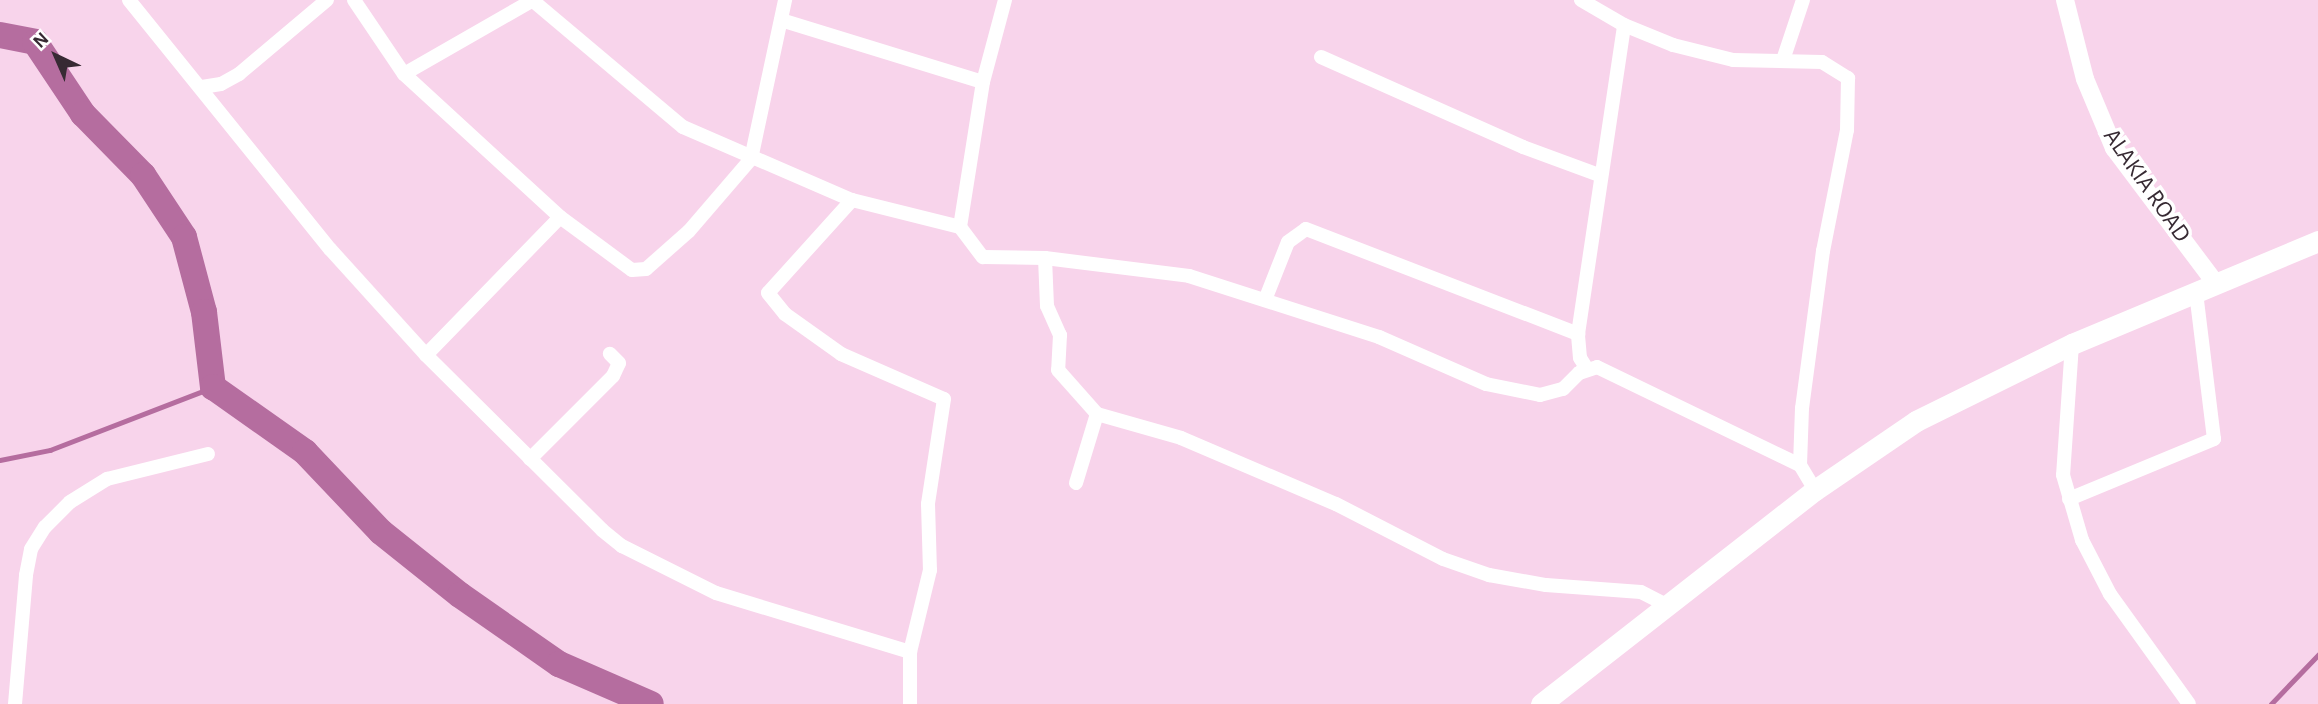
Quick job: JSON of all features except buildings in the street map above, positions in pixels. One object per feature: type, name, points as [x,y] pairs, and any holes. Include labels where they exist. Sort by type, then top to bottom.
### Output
[{"type":"main road","points":[[1541,704],[1815,490],[1916,421],[2072,344],[2318,242]]},
{"type":"street","points":[[129,0],[202,87],[330,249],[426,355],[622,546],[688,581],[761,610],[910,652]]},
{"type":"street","points":[[202,87],[221,84],[239,74],[327,0]]},
{"type":"street","points":[[354,0],[404,74],[560,217],[618,263],[632,270],[646,269],[690,231],[751,159],[785,0]]},
{"type":"street","points":[[404,74],[533,0],[683,127],[751,159],[852,200],[960,227],[983,257],[1045,258],[1189,276],[1379,337],[1486,384],[1540,395],[1563,388],[1587,369],[1597,367],[1800,465]]},
{"type":"street","points":[[960,227],[983,82],[1005,0]]},
{"type":"street","points":[[1581,0],[1624,25],[1673,45],[1733,60],[1784,57],[1822,62],[1840,70],[1851,89],[1840,178],[1823,250],[1802,408],[1800,465],[1815,490]]},
{"type":"street","points":[[1784,57],[1803,0]]},
{"type":"street","name":"ALAKIA ROAD","points":[[2065,0],[2078,58],[2110,141],[2216,284]]},
{"type":"street","points":[[781,20],[983,82]]},
{"type":"street","points":[[1587,369],[1580,358],[1578,334],[1599,176],[1624,25]]},
{"type":"street","points":[[1321,57],[1522,147],[1599,176]]},
{"type":"street","points":[[852,200],[768,293],[785,314],[841,354],[944,399],[928,504],[930,569],[910,652],[910,704]]},
{"type":"street","points":[[426,355],[560,217]]},
{"type":"street","points":[[1265,300],[1288,242],[1306,229],[1578,334]]},
{"type":"street","points":[[1045,258],[1047,306],[1060,335],[1058,370],[1097,414],[1181,438],[1336,504],[1443,559],[1489,575],[1546,585],[1641,592],[1668,606]]},
{"type":"street","points":[[2069,499],[2214,439],[2196,293]]},
{"type":"street","points":[[2072,344],[2063,456],[2069,499],[2094,567],[2189,704]]},
{"type":"street","points":[[530,458],[613,376],[619,363],[610,354]]},
{"type":"street","points":[[1076,483],[1097,414]]},
{"type":"street","points":[[15,704],[26,575],[31,549],[45,527],[70,502],[107,478],[208,454]]},
{"type":"waterway","points":[[0,35],[35,42],[83,114],[143,175],[184,237],[204,312],[213,387],[305,452],[381,532],[460,595],[559,664],[651,704]]},
{"type":"waterway","points":[[0,460],[50,450],[213,387]]},
{"type":"waterway","points":[[2271,704],[2318,655]]}]
